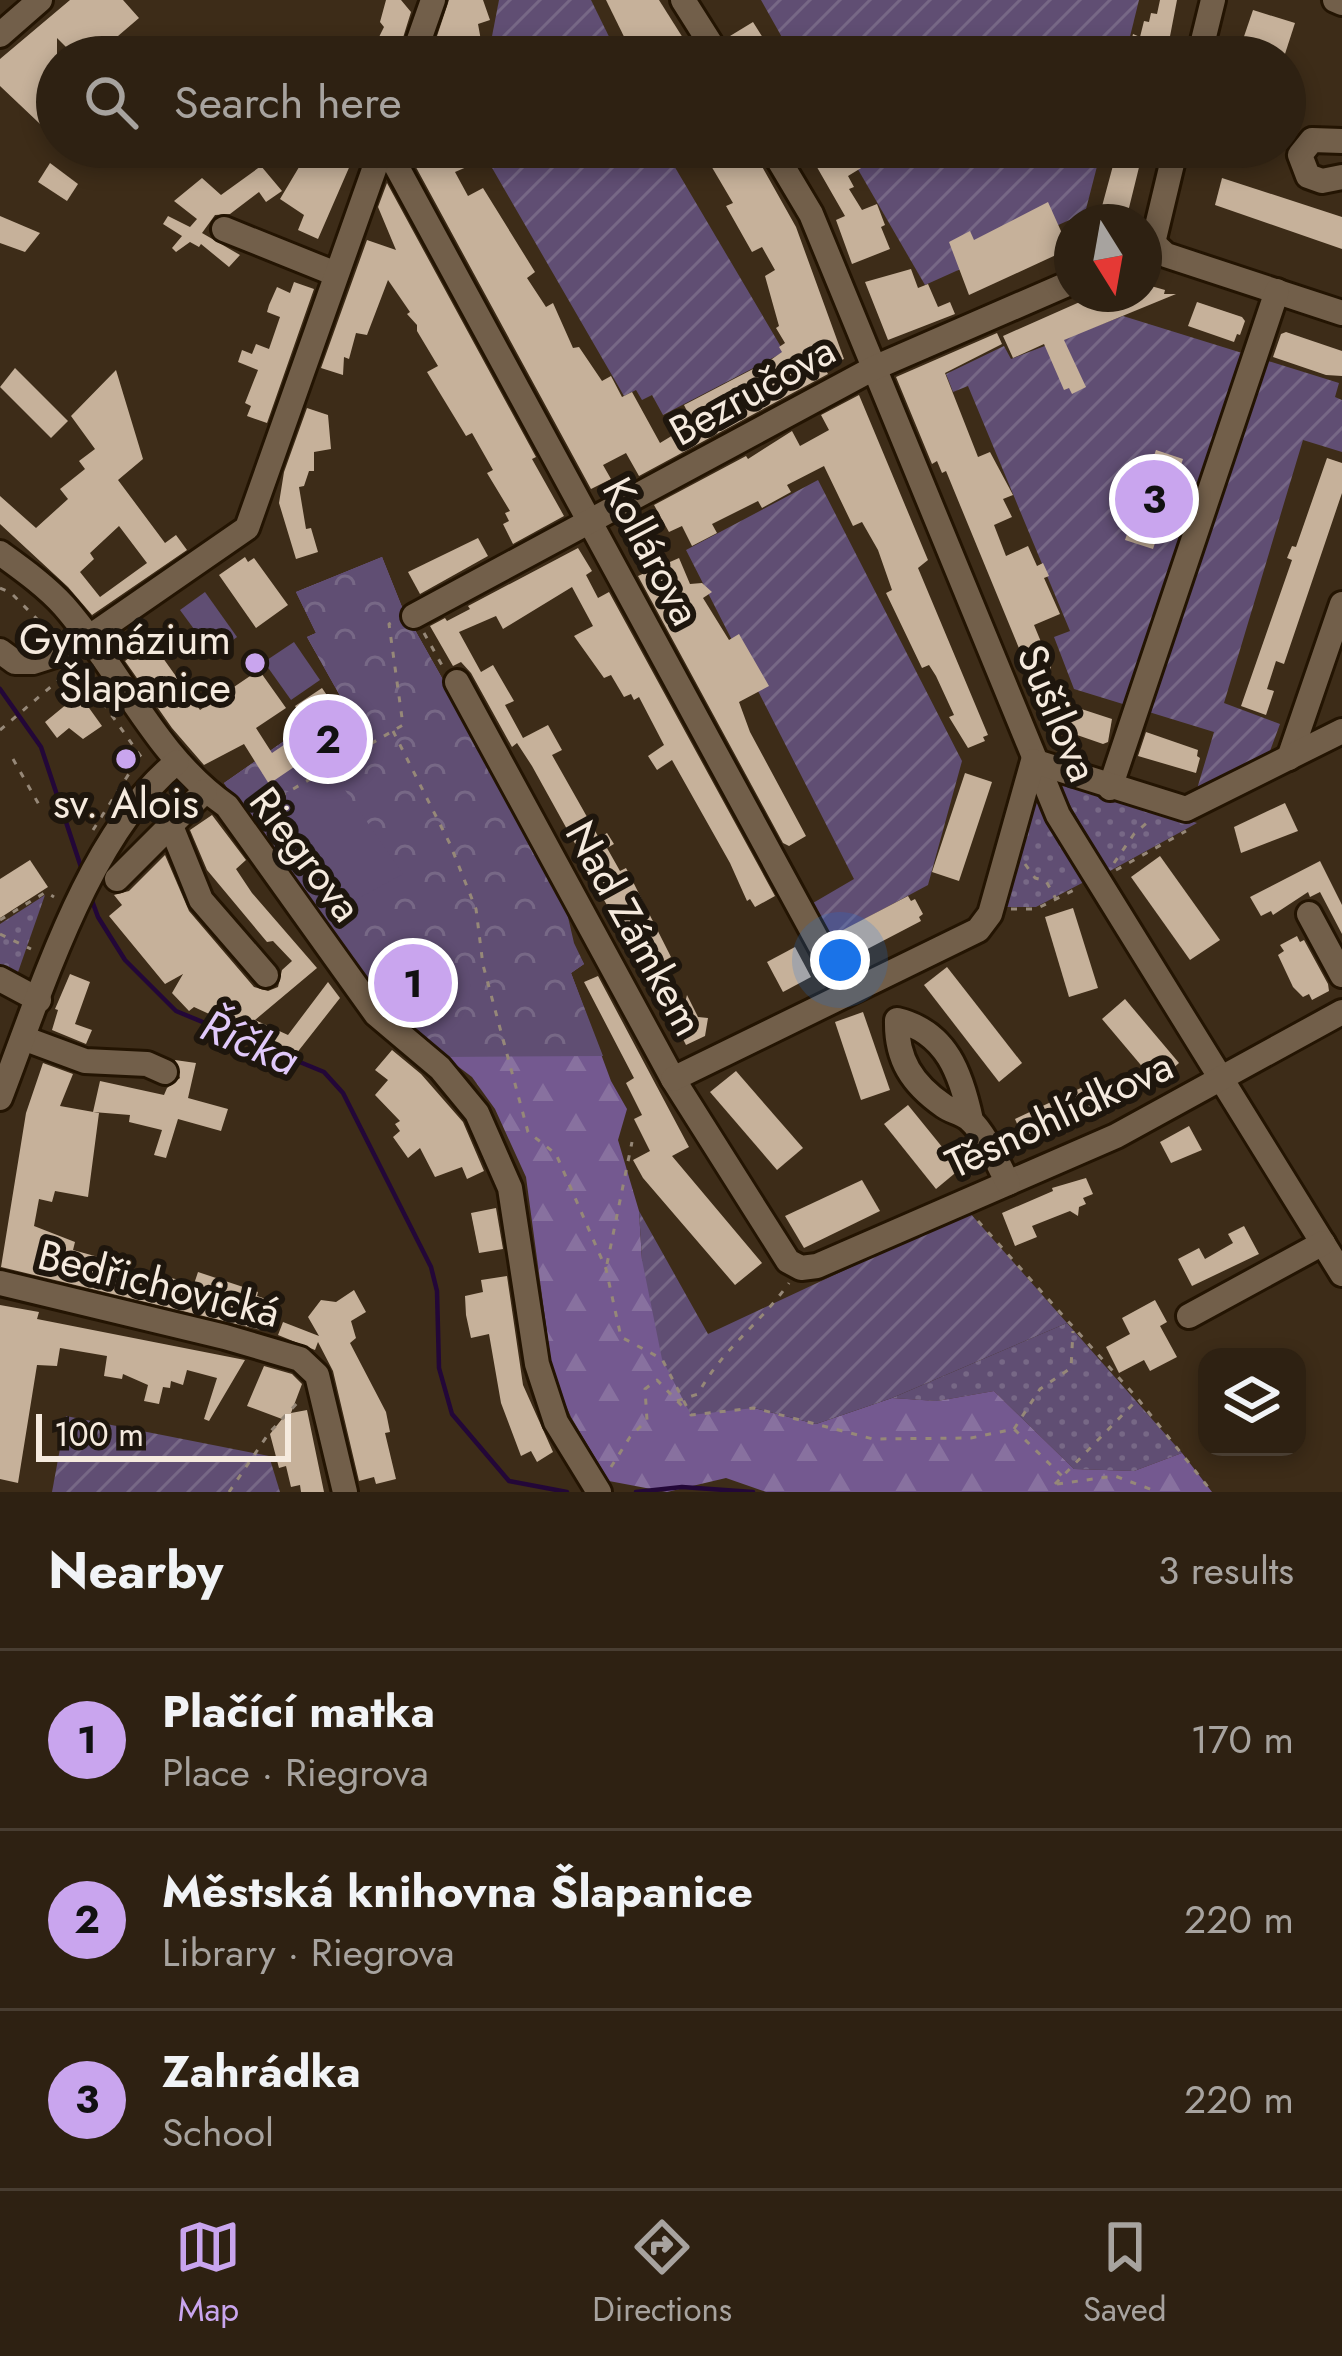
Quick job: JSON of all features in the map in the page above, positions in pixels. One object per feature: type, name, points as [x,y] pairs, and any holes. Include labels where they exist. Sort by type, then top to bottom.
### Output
[{"type":"street","points":[[0,35],[40,0]]},
{"type":"street","points":[[420,36],[433,0]]},
{"type":"street","points":[[683,0],[705,36]]},
{"type":"street","points":[[1205,36],[1214,0]]},
{"type":"street","points":[[1306,148],[1312,140],[1342,141]]},
{"type":"street","points":[[0,651],[15,662],[33,662],[82,651],[247,528],[376,168]]},
{"type":"street","name":"Kollárova","points":[[396,168],[846,993]]},
{"type":"street","name":"Sušilova","points":[[784,168],[811,214],[1058,815],[1105,875],[1219,1081],[1342,1274]]},
{"type":"street","points":[[1161,204],[1171,168]]},
{"type":"street","points":[[1305,168],[1308,176],[1322,181],[1342,177]]},
{"type":"street","points":[[224,229],[336,274]]},
{"type":"street","points":[[1162,254],[1342,314]]},
{"type":"street","name":"Bezručova","points":[[410,615],[874,368],[1054,290]]},
{"type":"street","points":[[1110,788],[1276,291]]},
{"type":"street","name":"Riegrova","points":[[7,562],[62,604],[82,651],[177,762],[227,806],[376,1014],[440,1068],[477,1113],[510,1188],[537,1364],[556,1422],[598,1490]]},
{"type":"street","points":[[1289,758],[1342,604]]},
{"type":"street","name":"Nad Zámkem","points":[[457,682],[673,1079],[788,1261],[801,1268]]},
{"type":"street","points":[[673,1079],[978,930],[992,909],[1034,760],[1186,809],[1342,731]]},
{"type":"street","points":[[107,871],[156,778],[177,762]]},
{"type":"street","points":[[0,1098],[39,1000],[67,896],[171,826],[205,790]]},
{"type":"street","points":[[171,826],[201,900],[266,975]]},
{"type":"street","points":[[1309,914],[1342,975]]},
{"type":"street","points":[[0,979],[39,1000]]},
{"type":"street","points":[[877,980],[897,1020],[902,1062],[914,1080],[944,1106],[970,1120]]},
{"type":"street","name":"Těsnohlídkova","points":[[801,1268],[817,1266],[1116,1136],[1342,1012]]},
{"type":"street","points":[[897,1020],[918,1025],[947,1050],[964,1087],[970,1120],[1008,1183]]},
{"type":"street","points":[[23,1038],[86,1061],[147,1064],[165,1072]]},
{"type":"street","points":[[1189,1316],[1323,1243]]},
{"type":"street","name":"Bedřichovická","points":[[0,1283],[300,1359],[317,1375],[345,1492]]},
{"type":"path","points":[[0,588],[82,651],[156,778]]},
{"type":"path","points":[[227,806],[269,803],[403,724],[389,624],[410,615],[457,682]]},
{"type":"path","points":[[0,730],[82,651]]},
{"type":"path","points":[[393,731],[450,844],[476,909],[483,965],[529,1132],[556,1154],[606,1269],[621,1337],[662,1359],[691,1415]]},
{"type":"path","points":[[14,759],[42,810]]},
{"type":"path","points":[[1105,875],[1159,803]]},
{"type":"path","points":[[992,909],[1036,909],[1200,824]]},
{"type":"path","points":[[1006,859],[1029,867],[1035,878],[1049,884],[1056,899]]},
{"type":"path","points":[[0,920],[46,892],[67,896]]},
{"type":"path","points":[[0,934],[31,949]]},
{"type":"path","points":[[606,1269],[632,1142]]},
{"type":"path","points":[[964,1202],[1138,1399],[1211,1492]]},
{"type":"path","points":[[677,1401],[698,1394],[712,1366],[734,1340],[763,1319],[801,1268]]},
{"type":"path","points":[[691,1415],[754,1408],[873,1439],[971,1438],[1014,1429],[1040,1389],[1071,1368],[1073,1329]]},
{"type":"path","points":[[229,1492],[317,1375]]},
{"type":"path","points":[[598,1490],[630,1437],[647,1420],[645,1389],[657,1380],[691,1415]]},
{"type":"path","points":[[1138,1399],[1055,1484],[1115,1476],[1158,1492]]},
{"type":"path","points":[[1014,1429],[1062,1476]]},
{"type":"green space","points":[[499,0],[591,0],[609,36],[492,36]]},
{"type":"green space","points":[[761,0],[1139,0],[1130,36],[781,36]]},
{"type":"green space","points":[[492,168],[675,168],[784,352],[663,415],[652,395],[642,400],[636,390],[624,396]]},
{"type":"green space","points":[[857,168],[1097,168],[1087,204],[1054,204],[1054,227],[925,285]]},
{"type":"green space","points":[[1123,316],[1339,383],[1335,397],[1342,400],[1342,452],[1303,440],[1224,703],[1280,724],[1270,751],[1197,789],[1214,732],[1074,689],[1054,637],[1070,631],[968,386],[953,392],[946,374],[1004,346],[1011,359]]},
{"type":"green space","points":[[818,480],[962,761],[928,885],[831,937],[813,903],[854,879],[686,550]]},
{"type":"green space","points":[[382,557],[402,607],[562,891],[572,943],[584,964],[571,973],[611,1081],[627,1109],[618,1140],[639,1211],[642,1260],[754,1408],[816,1424],[892,1398],[937,1401],[994,1391],[1074,1469],[1134,1471],[1182,1453],[1212,1492],[766,1492],[726,1478],[667,1492],[609,1481],[553,1377],[526,1177],[495,1109],[472,1077],[382,1009],[224,783],[300,730],[309,743],[352,717],[307,637],[316,633],[296,592]]},
{"type":"green space","points":[[382,557],[402,607],[562,891],[584,964],[571,973],[603,1056],[446,1057],[382,1009],[224,783],[300,730],[309,743],[352,717],[307,637],[316,633],[296,592]]},
{"type":"green space","points":[[205,592],[237,637],[213,655],[180,610]]},
{"type":"green space","points":[[294,642],[320,680],[291,700],[264,662]]},
{"type":"green space","points":[[329,767],[403,874],[339,909],[269,803]]},
{"type":"green space","points":[[1063,779],[1197,823],[1108,872],[1057,782]]},
{"type":"green space","points":[[1033,792],[1084,882],[1036,907],[1001,907]]},
{"type":"green space","points":[[45,895],[17,975],[0,964],[0,924]]},
{"type":"green space","points":[[639,1211],[708,1334],[969,1212],[1067,1323],[892,1398],[816,1424],[754,1408],[691,1415],[662,1359],[642,1260]]},
{"type":"green space","points":[[1067,1323],[1182,1453],[1134,1471],[1074,1469],[994,1391],[937,1401],[892,1398]]},
{"type":"green space","points":[[66,1416],[269,1456],[280,1492],[52,1492]]},
{"type":"building","points":[[70,0],[123,0],[139,18],[118,36],[36,36],[36,120],[0,86],[0,59]]},
{"type":"building","points":[[386,0],[401,0],[411,12],[404,36],[380,36],[384,27],[380,22]]},
{"type":"building","points":[[449,0],[483,0],[490,20],[478,24],[480,36],[437,36]]},
{"type":"building","points":[[606,0],[659,0],[682,36],[624,36]]},
{"type":"building","points":[[1160,0],[1177,0],[1170,36],[1140,36],[1144,21],[1149,22],[1151,13],[1157,14]]},
{"type":"building","points":[[1253,10],[1295,23],[1291,36],[1244,36]]},
{"type":"building","points":[[753,22],[762,36],[730,36]]},
{"type":"building","points":[[47,168],[57,168],[78,184],[67,201],[38,182]]},
{"type":"building","points":[[258,168],[282,191],[266,202],[259,192],[230,214],[215,215],[202,233],[240,255],[229,267],[201,244],[190,242],[176,252],[172,248],[182,236],[163,224],[168,216],[190,227],[197,219],[174,201],[202,178],[221,195]]},
{"type":"building","points":[[298,168],[349,168],[318,239],[298,230],[304,215],[280,199]]},
{"type":"building","points":[[416,168],[464,168],[455,172],[468,196],[483,188],[535,272],[527,278],[546,307],[553,303],[573,348],[579,347],[602,381],[611,376],[622,397],[632,392],[660,443],[693,423],[684,405],[772,359],[785,343],[776,328],[765,276],[775,270],[762,247],[752,252],[726,206],[733,203],[712,168],[763,168],[796,227],[844,359],[824,367],[828,374],[639,476],[626,453],[603,465],[611,479],[591,489]]},
{"type":"building","points":[[817,168],[861,168],[848,176],[854,187],[849,189],[862,210],[877,204],[890,249],[852,264],[836,220],[845,216]]},
{"type":"building","points":[[1112,168],[1139,168],[1130,204],[1103,204]]},
{"type":"building","points":[[1222,178],[1342,217],[1342,249],[1215,205]]},
{"type":"building","points":[[387,183],[564,516],[513,544],[503,524],[509,521],[505,513],[510,511],[487,473],[493,470],[427,372],[438,366],[388,280],[367,335],[356,333],[349,359],[344,357],[343,375],[321,368],[367,240],[396,250],[378,207]]},
{"type":"building","points":[[1048,202],[1054,215],[1054,256],[969,295],[949,242],[970,231],[974,240]]},
{"type":"building","points":[[0,216],[40,233],[25,252],[0,243]]},
{"type":"building","points":[[911,269],[918,288],[928,284],[938,307],[950,302],[955,314],[888,340],[865,282]]},
{"type":"building","points":[[294,282],[314,289],[267,423],[247,416],[251,406],[245,403],[258,370],[238,362],[242,350],[252,354],[256,344],[269,349],[280,317],[267,312],[269,305],[277,287],[290,293]]},
{"type":"building","points":[[1197,302],[1242,317],[1245,321],[1234,342],[1188,326]]},
{"type":"building","points":[[1057,312],[1132,312],[1064,340],[1086,387],[1072,394],[1069,388],[1064,390],[1044,344],[1013,358],[1003,336]]},
{"type":"building","points":[[1286,332],[1342,351],[1342,376],[1273,357]]},
{"type":"building","points":[[997,333],[1002,344],[945,373],[978,457],[990,452],[1013,495],[1003,499],[1012,517],[994,525],[1006,556],[1028,546],[1037,566],[1043,563],[1049,576],[1044,578],[1060,614],[1034,625],[1051,666],[1050,672],[1035,678],[946,471],[942,473],[937,461],[932,464],[896,377]]},
{"type":"building","points":[[15,368],[68,421],[51,438],[0,387]]},
{"type":"building","points":[[116,370],[143,459],[118,480],[165,543],[176,535],[187,550],[92,615],[0,524],[0,496],[36,528],[68,499],[60,489],[85,469],[79,461],[95,449],[71,416]],"holes":[[[119,526],[147,563],[100,597],[80,572],[94,559],[90,553]]]},
{"type":"building","points":[[859,395],[928,560],[918,568],[988,735],[968,748],[949,717],[954,715],[936,676],[929,665],[922,668],[886,593],[892,590],[878,550],[862,522],[853,526],[824,466],[787,485],[791,492],[762,508],[758,501],[712,524],[717,533],[692,546],[682,526],[669,532],[654,505],[748,459],[792,431],[800,446],[829,430],[821,415]]},
{"type":"building","points":[[307,408],[328,415],[331,449],[314,452],[314,471],[309,471],[304,486],[299,487],[306,529],[311,528],[318,552],[296,559],[279,503],[284,472]]},
{"type":"building","points":[[1156,450],[1183,459],[1153,549],[1125,540]]},
{"type":"building","points":[[1327,458],[1342,463],[1342,493],[1284,664],[1276,661],[1267,689],[1274,691],[1266,715],[1241,706],[1292,560],[1287,558],[1292,546],[1296,547]]},
{"type":"building","points":[[478,538],[488,556],[420,594],[408,572]]},
{"type":"building","points":[[578,548],[592,571],[586,575],[598,598],[609,592],[775,896],[755,907],[747,901],[672,760],[657,770],[648,756],[664,745],[639,697],[624,697],[611,675],[604,678],[574,636],[593,626],[572,587],[503,629],[496,616],[459,632],[481,672],[493,665],[514,701],[505,705],[523,738],[548,725],[562,750],[552,755],[599,838],[607,833],[614,844],[607,848],[620,871],[626,868],[671,957],[646,971],[575,851],[532,766],[517,743],[512,747],[471,673],[461,662],[453,666],[430,626],[470,609],[468,606]]},
{"type":"building","points":[[245,557],[248,562],[254,558],[288,605],[256,628],[219,575]]},
{"type":"building","points":[[679,558],[690,584],[702,583],[712,592],[703,598],[729,640],[739,634],[769,686],[739,702],[806,836],[789,846],[783,843],[638,576]]},
{"type":"building","points":[[143,630],[200,710],[259,670],[286,708],[256,728],[272,753],[309,728],[295,706],[322,688],[350,729],[269,784],[244,744],[204,765],[125,661],[132,656],[124,644]]},
{"type":"building","points":[[79,694],[102,726],[83,739],[69,728],[57,738],[45,722]]},
{"type":"building","points":[[1063,703],[1112,719],[1108,742],[1054,727]]},
{"type":"building","points":[[1146,732],[1198,750],[1196,773],[1138,756]]},
{"type":"building","points":[[965,773],[992,782],[959,881],[932,872]]},
{"type":"building","points":[[1285,803],[1298,831],[1241,853],[1234,827]]},
{"type":"building","points":[[212,815],[246,860],[236,869],[252,893],[317,968],[255,1020],[288,1035],[328,982],[340,998],[296,1054],[194,1007],[189,1011],[172,993],[183,974],[165,984],[109,916],[122,905],[114,895],[129,891],[165,855],[189,911],[254,987],[268,991],[278,987],[282,970],[292,961],[273,941],[267,942],[207,870],[190,830]]},
{"type":"building","points":[[1160,856],[1220,940],[1190,960],[1131,877]]},
{"type":"building","points":[[30,860],[48,887],[0,918],[0,879]]},
{"type":"building","points":[[1320,861],[1342,905],[1342,934],[1320,892],[1310,897],[1308,892],[1273,915],[1271,911],[1261,916],[1250,897]]},
{"type":"building","points":[[908,896],[923,914],[921,921],[854,956],[841,931]]},
{"type":"building","points":[[1073,908],[1098,988],[1069,997],[1045,917]]},
{"type":"building","points":[[1297,936],[1300,942],[1304,940],[1328,984],[1329,991],[1312,1000],[1293,987],[1278,955],[1284,951],[1280,945]]},
{"type":"building","points":[[795,947],[811,977],[783,992],[767,962]]},
{"type":"building","points":[[947,967],[1022,1063],[999,1082],[924,985]]},
{"type":"building","points":[[70,974],[90,982],[75,1024],[92,1030],[86,1044],[52,1030]]},
{"type":"building","points":[[598,976],[689,1147],[672,1156],[762,1263],[735,1285],[643,1178],[633,1160],[650,1151],[634,1119],[642,1115],[626,1083],[634,1078],[584,982]]},
{"type":"building","points":[[687,995],[698,1017],[708,1018],[705,1036],[686,1045],[673,1019],[682,1015]]},
{"type":"building","points":[[1125,999],[1179,1063],[1156,1083],[1102,1019]]},
{"type":"building","points":[[863,1012],[890,1090],[861,1100],[835,1022]]},
{"type":"building","points":[[392,1050],[421,1074],[463,1122],[484,1171],[467,1179],[462,1167],[435,1177],[420,1148],[408,1158],[393,1137],[400,1131],[395,1124],[400,1121],[375,1095],[388,1080],[375,1070]]},
{"type":"building","points":[[175,1060],[196,1063],[188,1098],[228,1109],[221,1131],[178,1119],[166,1158],[154,1155],[162,1130],[129,1122],[130,1115],[93,1112],[100,1081],[164,1095],[180,1078]]},
{"type":"building","points":[[43,1063],[73,1074],[60,1106],[99,1113],[88,1197],[55,1191],[52,1202],[39,1199],[34,1226],[75,1242],[73,1250],[102,1258],[99,1270],[157,1284],[160,1275],[194,1284],[198,1272],[258,1292],[257,1296],[272,1301],[261,1330],[1,1267],[26,1113]]},
{"type":"building","points":[[736,1071],[803,1148],[777,1170],[710,1092]]},
{"type":"building","points":[[1100,1079],[1114,1107],[1027,1147],[1015,1119]]},
{"type":"building","points":[[908,1105],[960,1169],[936,1189],[884,1124]]},
{"type":"building","points":[[1189,1126],[1202,1150],[1171,1163],[1160,1142]]},
{"type":"building","points":[[1086,1178],[1093,1194],[1083,1198],[1086,1204],[1079,1207],[1078,1216],[1070,1211],[1032,1226],[1037,1237],[1015,1246],[1002,1213],[1052,1188]]},
{"type":"building","points":[[862,1180],[880,1211],[804,1248],[785,1216]]},
{"type":"building","points":[[496,1208],[503,1249],[479,1253],[471,1213]]},
{"type":"building","points":[[1244,1226],[1259,1254],[1192,1286],[1178,1259],[1199,1248],[1205,1259],[1233,1243],[1228,1234]]},
{"type":"building","points":[[507,1276],[523,1385],[553,1452],[537,1462],[531,1451],[521,1456],[501,1403],[489,1334],[471,1338],[466,1315],[465,1296],[483,1292],[481,1280]]},
{"type":"building","points":[[354,1290],[366,1312],[351,1321],[356,1338],[350,1343],[386,1412],[390,1432],[385,1433],[396,1479],[376,1484],[374,1477],[359,1481],[333,1371],[318,1342],[315,1350],[278,1335],[283,1322],[319,1336],[308,1317],[321,1300],[336,1302]]},
{"type":"building","points":[[1155,1300],[1167,1322],[1160,1326],[1177,1357],[1150,1371],[1144,1360],[1119,1373],[1106,1347],[1130,1334],[1122,1318]]},
{"type":"building","points":[[0,1305],[39,1312],[37,1319],[245,1360],[209,1421],[204,1419],[217,1378],[187,1370],[183,1385],[171,1381],[170,1388],[163,1387],[159,1404],[144,1401],[148,1385],[123,1374],[122,1379],[104,1376],[107,1356],[60,1348],[57,1366],[37,1365],[18,1483],[0,1479]]},
{"type":"building","points":[[264,1366],[292,1374],[302,1384],[291,1413],[307,1410],[324,1492],[291,1487],[286,1466],[279,1468],[270,1434],[282,1419],[247,1406]]},
{"type":"waterway","name":"Říčka","points":[[0,689],[41,747],[82,870]]},
{"type":"waterway","name":"Říčka","points":[[91,898],[125,960],[176,1011],[324,1072],[343,1093],[431,1267],[437,1291],[439,1368],[452,1414],[509,1481],[567,1492]]},
{"type":"waterway","name":"Říčka","points":[[636,1492],[682,1487],[753,1492]]},
{"type":"place","name":"Zahrádka","points":[[1154,499]]},
{"type":"place","name":"Gymnázium Šlapanice","points":[[255,663]]},
{"type":"place","name":"Městská knihovna Šlapanice","points":[[328,739]]},
{"type":"place","name":"sv. Alois","points":[[126,759]]},
{"type":"place","name":"Plačící matka","points":[[413,983]]}]
